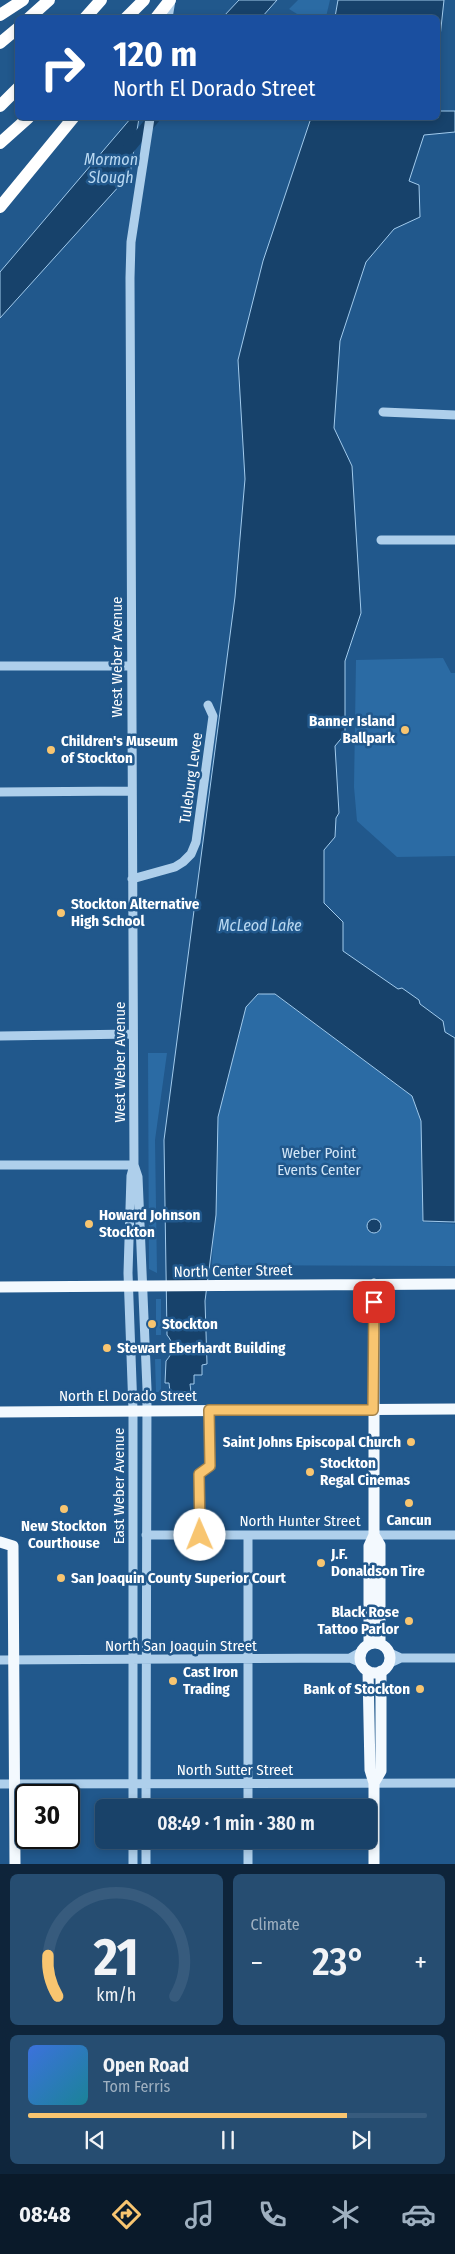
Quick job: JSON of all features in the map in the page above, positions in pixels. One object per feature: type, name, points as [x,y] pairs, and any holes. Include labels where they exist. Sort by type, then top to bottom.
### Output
[{"type":"highway","points":[[0,15],[23,0]]},
{"type":"highway","points":[[32,15],[49,0]]},
{"type":"highway","points":[[88,15],[101,0]]},
{"type":"highway","points":[[129,15],[144,0]]},
{"type":"highway","points":[[158,15],[171,0]]},
{"type":"highway","points":[[0,43],[15,30]]},
{"type":"highway","points":[[0,106],[15,91]]},
{"type":"highway","points":[[0,143],[26,120]]},
{"type":"highway","points":[[0,194],[65,120]]},
{"type":"highway","points":[[0,207],[71,120]]},
{"type":"main road","points":[[374,1284],[374,1535],[369,1545],[378,1714]]},
{"type":"main road","name":"North Center Street","points":[[5,1287],[455,1284]]},
{"type":"main road","name":"North El Dorado Street","points":[[6,1412],[455,1409]]},
{"type":"main road","points":[[2,1542],[13,1546],[12,1660],[15,1864]]},
{"type":"main road","points":[[374,1864],[374,1783],[370,1770],[369,1696],[375,1657]]},
{"type":"main road","points":[[369,1696],[374,1702],[381,1729],[381,1771],[374,1783]]},
{"type":"street","points":[[168,15],[171,0]]},
{"type":"street","name":"West Weber Avenue","points":[[142,1286],[138,1177],[134,1165],[131,242],[150,120]]},
{"type":"street","points":[[383,412],[455,415]]},
{"type":"street","points":[[381,540],[455,540]]},
{"type":"street","points":[[4,666],[131,666]]},
{"type":"street","name":"Tuleburg Levee","points":[[132,878],[175,867],[191,854],[196,842],[213,716],[208,705]]},
{"type":"street","points":[[4,792],[132,791]]},
{"type":"street","points":[[4,1036],[133,1034]]},
{"type":"street","points":[[0,1166],[134,1165]]},
{"type":"street","name":"East Weber Avenue","points":[[133,1799],[133,1410],[129,1287],[131,1176],[134,1165]]},
{"type":"street","name":"East Weber Avenue","points":[[142,1286],[146,1411],[146,1799]]},
{"type":"street","points":[[200,1535],[199,1474],[210,1466],[209,1410]]},
{"type":"street","name":"North Hunter Street","points":[[146,1535],[455,1534]]},
{"type":"street","points":[[248,1535],[248,1799]]},
{"type":"street","name":"North San Joaquin Street","points":[[0,1660],[455,1658]]},
{"type":"street","name":"North Sutter Street","points":[[0,1784],[455,1782]]},
{"type":"street","points":[[133,1849],[133,1864]]},
{"type":"street","points":[[146,1849],[146,1864]]},
{"type":"street","points":[[248,1849],[248,1864]]},
{"type":"green space","points":[[298,0],[330,0],[326,15],[299,15],[289,9]]},
{"type":"green space","name":"Banner Island Ballpark","points":[[443,658],[451,673],[455,673],[455,856],[397,857],[357,821],[354,787],[356,660]]},
{"type":"green space","name":"Weber Point Events Center","points":[[268,992],[274,994],[412,1096],[421,1122],[423,1222],[455,1224],[455,1266],[212,1265],[218,1117],[246,1007],[253,997]]},
{"type":"green space","points":[[148,1053],[167,1053],[155,1140],[157,1273],[149,1269]]},
{"type":"green space","points":[[156,1299],[161,1299],[161,1335],[156,1335]]},
{"type":"green space","points":[[155,1359],[161,1359],[161,1392],[156,1392]]},
{"type":"water","points":[[239,0],[277,0],[264,15],[225,15]]},
{"type":"water","points":[[338,0],[444,0],[440,37],[440,15],[335,15]]},
{"type":"water","name":"McLeod Lake","points":[[440,111],[455,111],[455,132],[424,135],[409,181],[419,185],[420,217],[394,229],[366,262],[340,341],[334,428],[352,466],[361,613],[345,661],[345,734],[335,746],[339,813],[336,818],[335,837],[324,850],[324,903],[343,922],[343,951],[398,989],[402,988],[419,1000],[420,1004],[443,1021],[445,1032],[455,1038],[455,1222],[423,1221],[421,1121],[412,1096],[275,994],[258,994],[246,1007],[218,1117],[216,1215],[205,1301],[207,1364],[202,1365],[202,1375],[194,1375],[194,1384],[190,1384],[191,1392],[170,1392],[169,1383],[165,1383],[166,1361],[171,1354],[172,1348],[171,1341],[167,1335],[164,1140],[235,597],[245,479],[238,360],[263,261],[310,120],[440,120]]},
{"type":"water","name":"Mormon Slough","points":[[129,120],[139,120],[130,174],[0,318],[0,272]]},
{"type":"water","points":[[374,1219],[379,1221],[381,1226],[379,1231],[374,1233],[369,1231],[367,1226],[369,1221]]},
{"type":"waterway","name":"Mormon Slough","points":[[125,153],[152,120]]},
{"type":"place","name":"Banner Island Ballpark","points":[[405,730]]},
{"type":"place","name":"Children's Museum of Stockton","points":[[51,750]]},
{"type":"place","name":"Stockton Alternative High School","points":[[61,913]]},
{"type":"place","name":"Howard Johnson Stockton","points":[[89,1224]]},
{"type":"place","name":"Stockton","points":[[152,1324]]},
{"type":"place","name":"Stewart Eberhardt Building","points":[[107,1348]]},
{"type":"place","name":"Saint Johns Episcopal Church","points":[[411,1442]]},
{"type":"place","name":"Stockton Regal Cinemas","points":[[310,1472]]},
{"type":"place","name":"Cancun","points":[[409,1503]]},
{"type":"place","name":"New Stockton Courthouse","points":[[64,1509]]},
{"type":"place","name":"J.F. Donaldson Tire","points":[[321,1563]]},
{"type":"place","name":"San Joaquin County Superior Court","points":[[61,1578]]},
{"type":"place","name":"Black Rose Tattoo Parlor","points":[[409,1621]]},
{"type":"place","name":"Cast Iron Trading","points":[[173,1681]]},
{"type":"place","name":"Bank of Stockton","points":[[420,1689]]},
{"type":"route","points":[[200,1535],[199,1474],[210,1466],[209,1410],[373,1410],[374,1302]]}]
